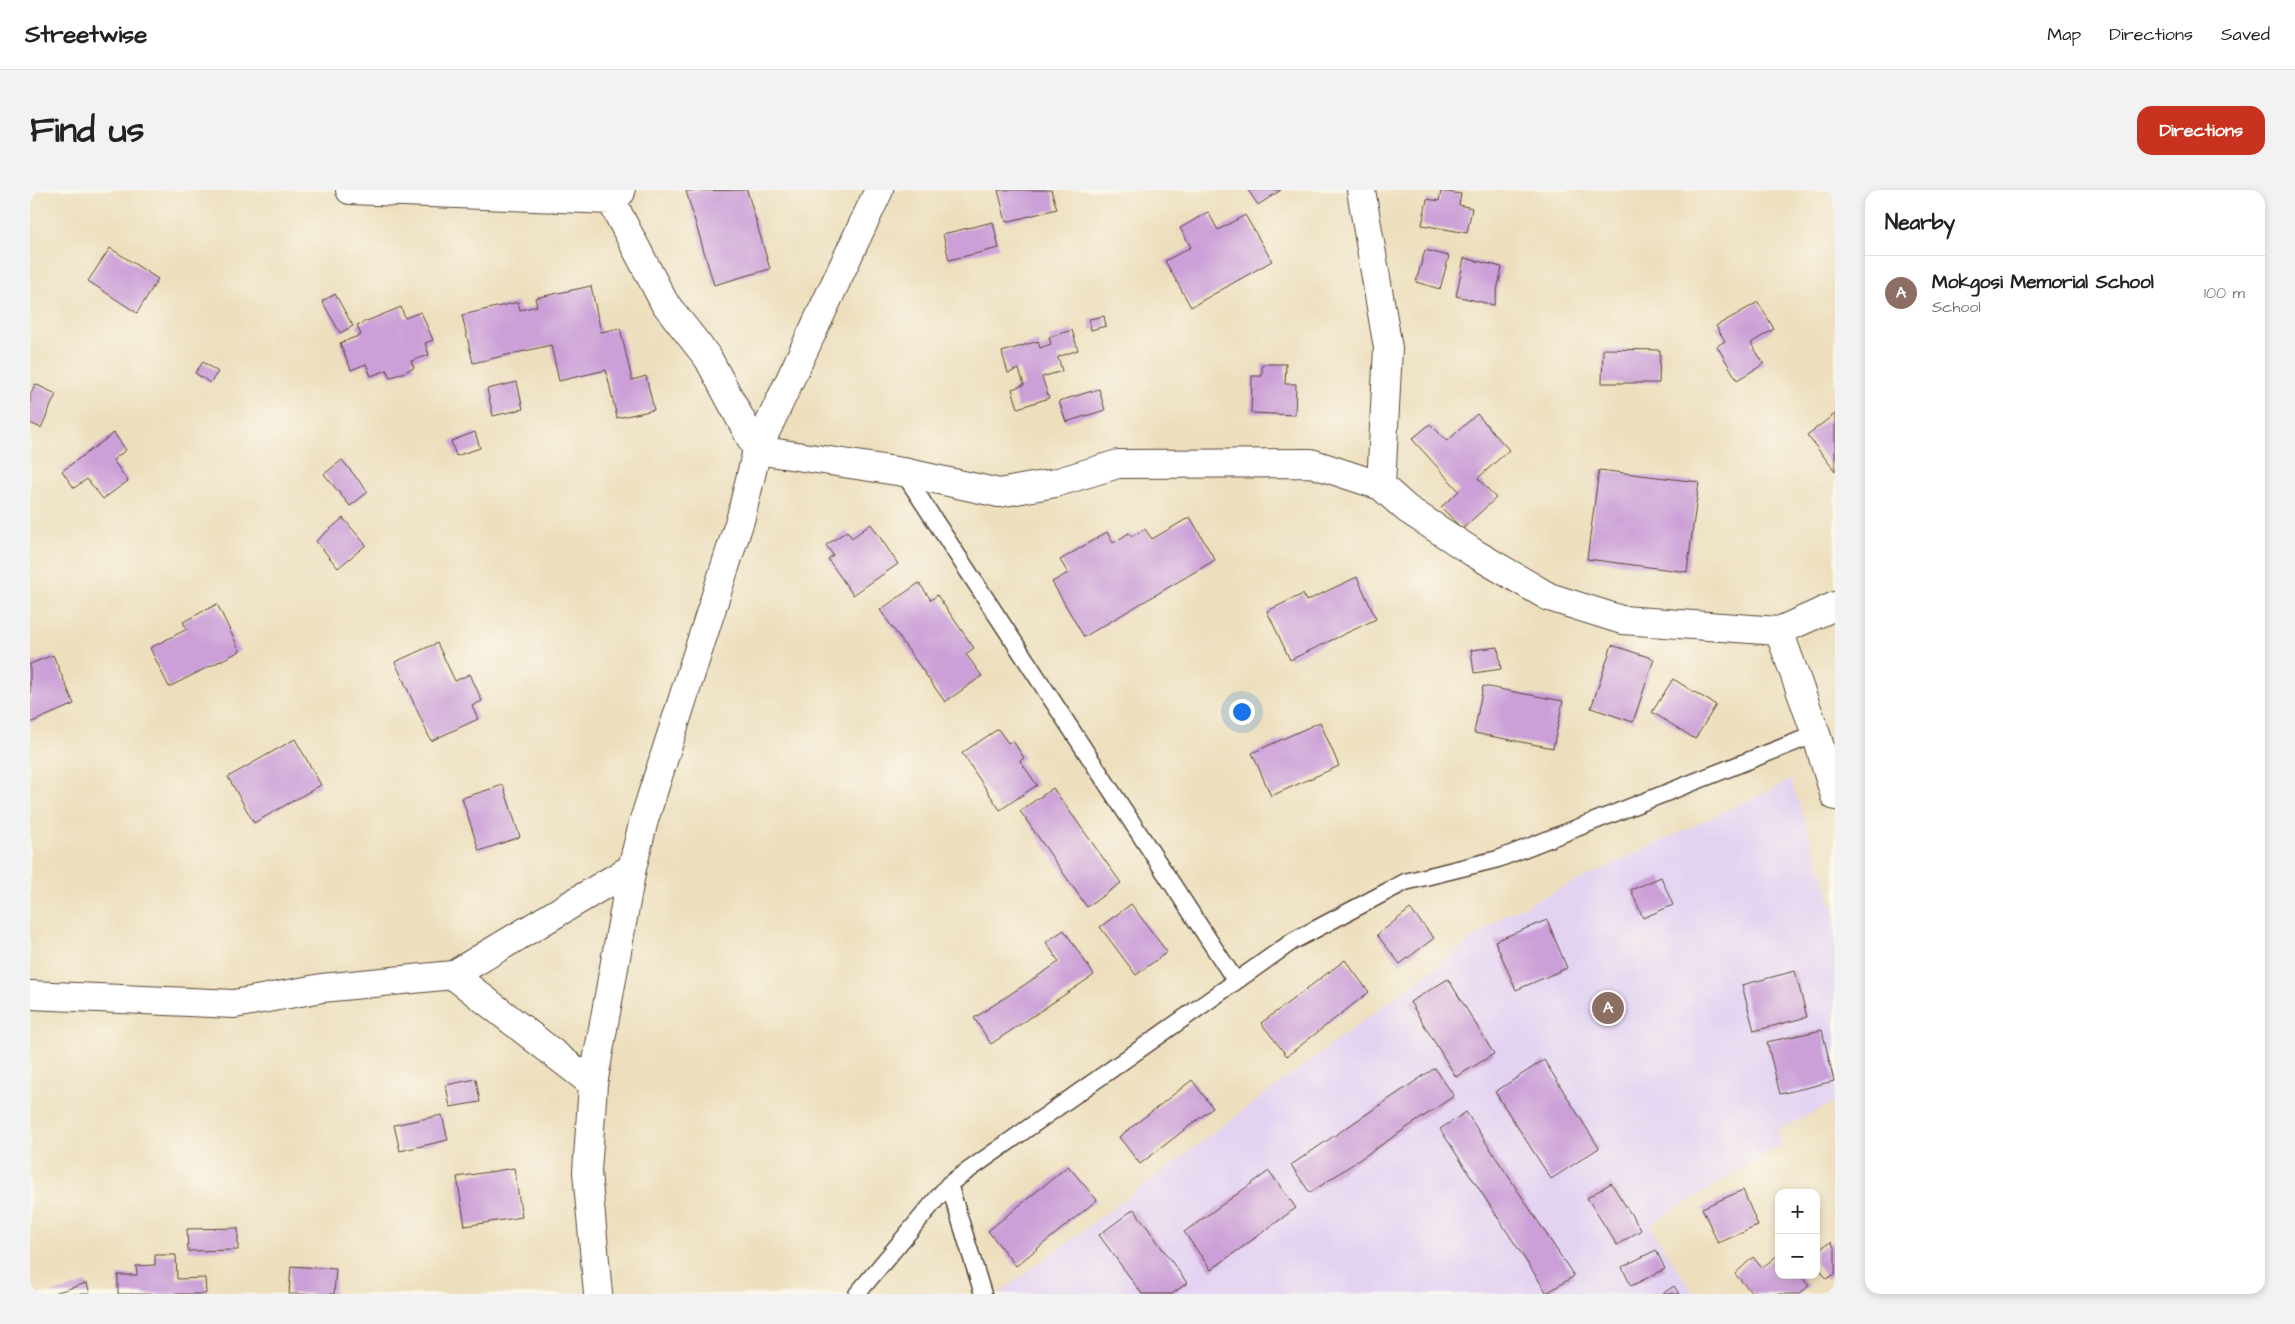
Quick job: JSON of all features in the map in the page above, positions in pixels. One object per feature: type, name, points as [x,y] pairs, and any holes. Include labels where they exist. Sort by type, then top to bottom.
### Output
[{"type":"street","points":[[350,190],[613,193],[664,302],[708,358],[757,450]]},
{"type":"street","points":[[598,1294],[587,1172],[593,1084],[632,868],[644,820],[741,517],[757,450],[879,190]]},
{"type":"street","points":[[1361,190],[1388,348],[1381,486]]},
{"type":"street","points":[[757,450],[903,472],[1000,493],[1055,483],[1118,464],[1311,463],[1381,486],[1407,509],[1474,553],[1549,596],[1622,620],[1779,631],[1835,606]]},
{"type":"street","points":[[1779,631],[1816,734],[1835,796]]},
{"type":"street","points":[[30,995],[234,1004],[322,988],[453,975],[632,868]]},
{"type":"street","points":[[453,975],[593,1084]]},
{"type":"lane","points":[[903,472],[1235,980]]},
{"type":"lane","points":[[857,1294],[949,1184],[1235,980],[1293,941],[1405,882],[1498,859],[1816,734]]},
{"type":"lane","points":[[949,1184],[983,1294]]},
{"type":"shaded area","points":[[1791,780],[1835,912],[1835,1102],[1777,1130],[1783,1144],[1649,1225],[1694,1294],[998,1294],[1505,915]]},
{"type":"building","points":[[747,190],[770,269],[714,285],[686,191]]},
{"type":"building","points":[[998,190],[1051,190],[1057,209],[1006,222]]},
{"type":"building","points":[[1248,190],[1281,190],[1258,205]]},
{"type":"building","points":[[1441,191],[1461,194],[1459,205],[1472,208],[1467,233],[1422,225],[1427,199],[1439,201]]},
{"type":"building","points":[[1208,212],[1218,230],[1245,215],[1272,261],[1191,307],[1165,261],[1191,247],[1180,228]]},
{"type":"building","points":[[993,222],[999,248],[949,260],[943,234]]},
{"type":"building","points":[[110,248],[158,279],[137,313],[88,281]]},
{"type":"building","points":[[1425,250],[1449,256],[1440,289],[1416,282]]},
{"type":"building","points":[[1464,258],[1502,267],[1494,305],[1456,296]]},
{"type":"building","points":[[591,286],[601,332],[620,328],[632,380],[646,376],[654,410],[617,418],[606,370],[559,381],[551,345],[473,363],[462,315],[518,302],[520,310],[537,306],[535,298]]},
{"type":"building","points":[[335,294],[353,326],[340,333],[322,301]]},
{"type":"building","points":[[1758,302],[1774,329],[1751,343],[1764,364],[1737,380],[1717,346],[1725,341],[1716,326]]},
{"type":"building","points":[[401,307],[405,318],[421,312],[433,340],[425,343],[429,355],[411,361],[414,368],[390,378],[387,370],[371,376],[366,364],[351,370],[340,343],[361,335],[357,325]]},
{"type":"building","points":[[1104,316],[1106,326],[1091,330],[1089,319]]},
{"type":"building","points":[[1072,330],[1078,350],[1058,357],[1062,371],[1042,377],[1049,398],[1018,408],[1012,389],[1024,385],[1019,369],[1008,373],[1002,352],[1038,341],[1040,348],[1051,344],[1049,337]]},
{"type":"building","points":[[1603,349],[1660,350],[1659,383],[1602,383]]},
{"type":"building","points":[[203,362],[218,372],[210,383],[195,373]]},
{"type":"building","points":[[1262,364],[1286,364],[1285,384],[1296,384],[1295,415],[1251,413],[1252,376],[1262,376]]},
{"type":"building","points":[[517,382],[523,409],[493,416],[487,389]]},
{"type":"building","points":[[35,384],[56,394],[41,428],[30,423],[30,396]]},
{"type":"building","points":[[1099,389],[1105,410],[1066,422],[1059,401]]},
{"type":"building","points":[[1477,414],[1509,450],[1478,478],[1496,498],[1462,529],[1441,507],[1459,491],[1412,439],[1430,424],[1447,441]]},
{"type":"building","points":[[1835,414],[1835,471],[1807,435]]},
{"type":"building","points":[[475,432],[480,448],[456,456],[451,441]]},
{"type":"building","points":[[114,433],[126,450],[113,460],[128,481],[103,499],[87,479],[74,488],[62,471]]},
{"type":"building","points":[[342,460],[368,492],[350,506],[324,474]]},
{"type":"building","points":[[1599,470],[1699,482],[1687,572],[1587,559]]},
{"type":"building","points":[[1190,517],[1215,560],[1084,637],[1052,582],[1068,573],[1060,560],[1107,532],[1113,543],[1129,533],[1132,536],[1145,529],[1152,539]]},
{"type":"building","points":[[343,518],[366,545],[338,568],[316,541]]},
{"type":"building","points":[[871,524],[898,564],[853,595],[828,559],[833,555],[826,545],[847,531],[852,538]]},
{"type":"building","points":[[1357,577],[1376,619],[1290,660],[1267,611],[1303,594],[1306,601]]},
{"type":"building","points":[[919,583],[931,600],[937,595],[974,648],[966,654],[982,676],[945,702],[880,610]]},
{"type":"building","points":[[217,604],[240,651],[169,687],[150,648],[187,629],[183,622]]},
{"type":"building","points":[[437,643],[455,681],[470,674],[482,701],[472,706],[478,719],[431,741],[395,662]]},
{"type":"building","points":[[1612,645],[1654,659],[1633,722],[1591,708]]},
{"type":"building","points":[[1498,647],[1501,669],[1474,673],[1471,650]]},
{"type":"building","points":[[53,655],[74,704],[30,723],[30,664]]},
{"type":"building","points":[[1673,679],[1716,705],[1695,739],[1652,712]]},
{"type":"building","points":[[1483,686],[1563,701],[1553,748],[1474,733]]},
{"type":"building","points":[[1320,722],[1339,766],[1271,796],[1252,753]]},
{"type":"building","points":[[998,729],[1008,743],[1013,741],[1024,758],[1020,761],[1037,785],[1000,810],[962,753]]},
{"type":"building","points":[[295,739],[321,785],[254,823],[228,777]]},
{"type":"building","points":[[503,785],[520,837],[479,851],[462,798]]},
{"type":"building","points":[[1053,788],[1121,883],[1087,907],[1020,811]]},
{"type":"building","points":[[1661,877],[1673,905],[1643,918],[1631,890]]},
{"type":"building","points":[[1131,904],[1167,952],[1136,975],[1100,927]]},
{"type":"building","points":[[1410,909],[1434,938],[1400,964],[1377,935]]},
{"type":"building","points":[[1547,920],[1567,968],[1516,990],[1495,941]]},
{"type":"building","points":[[1064,930],[1094,975],[991,1044],[974,1018],[1059,962],[1046,942]]},
{"type":"building","points":[[1345,960],[1369,992],[1287,1056],[1261,1023]]},
{"type":"building","points":[[1795,971],[1807,1017],[1754,1031],[1742,985]]},
{"type":"building","points":[[1448,979],[1494,1054],[1456,1077],[1410,1002]]},
{"type":"building","points":[[1822,1030],[1834,1081],[1780,1094],[1767,1042]]},
{"type":"building","points":[[1544,1060],[1599,1148],[1551,1179],[1495,1092]]},
{"type":"building","points":[[1435,1068],[1454,1096],[1310,1193],[1291,1165]]},
{"type":"building","points":[[476,1079],[480,1102],[450,1107],[446,1085]]},
{"type":"building","points":[[1192,1080],[1213,1108],[1140,1164],[1119,1137]]},
{"type":"building","points":[[1466,1112],[1574,1276],[1547,1293],[1440,1129]]},
{"type":"building","points":[[442,1115],[448,1140],[400,1151],[394,1125]]},
{"type":"building","points":[[1068,1166],[1097,1200],[1016,1266],[988,1231]]},
{"type":"building","points":[[514,1168],[522,1217],[465,1226],[457,1177]]},
{"type":"building","points":[[1269,1171],[1296,1208],[1211,1270],[1184,1232]]},
{"type":"building","points":[[1611,1183],[1641,1230],[1617,1245],[1587,1198]]},
{"type":"building","points":[[1743,1190],[1758,1226],[1718,1243],[1702,1208]]},
{"type":"building","points":[[1134,1209],[1187,1283],[1172,1294],[1142,1294],[1099,1235]]},
{"type":"building","points":[[238,1228],[238,1250],[188,1251],[187,1229]]},
{"type":"building","points":[[1831,1242],[1835,1249],[1835,1274],[1826,1279],[1820,1269],[1820,1249]]},
{"type":"building","points":[[1656,1250],[1665,1269],[1631,1286],[1622,1267]]},
{"type":"building","points":[[155,1255],[176,1255],[177,1279],[205,1278],[206,1294],[118,1294],[118,1275],[137,1275],[136,1266],[155,1265]]},
{"type":"building","points":[[1753,1257],[1762,1268],[1775,1257],[1775,1279],[1803,1279],[1809,1286],[1799,1294],[1753,1294],[1735,1274]]},
{"type":"building","points":[[291,1266],[336,1269],[334,1294],[289,1294]]},
{"type":"building","points":[[87,1283],[90,1294],[51,1294]]},
{"type":"building","points":[[1674,1286],[1679,1294],[1662,1294]]},
{"type":"place","name":"Mokgosi Memorial School","points":[[1608,1008]]}]
